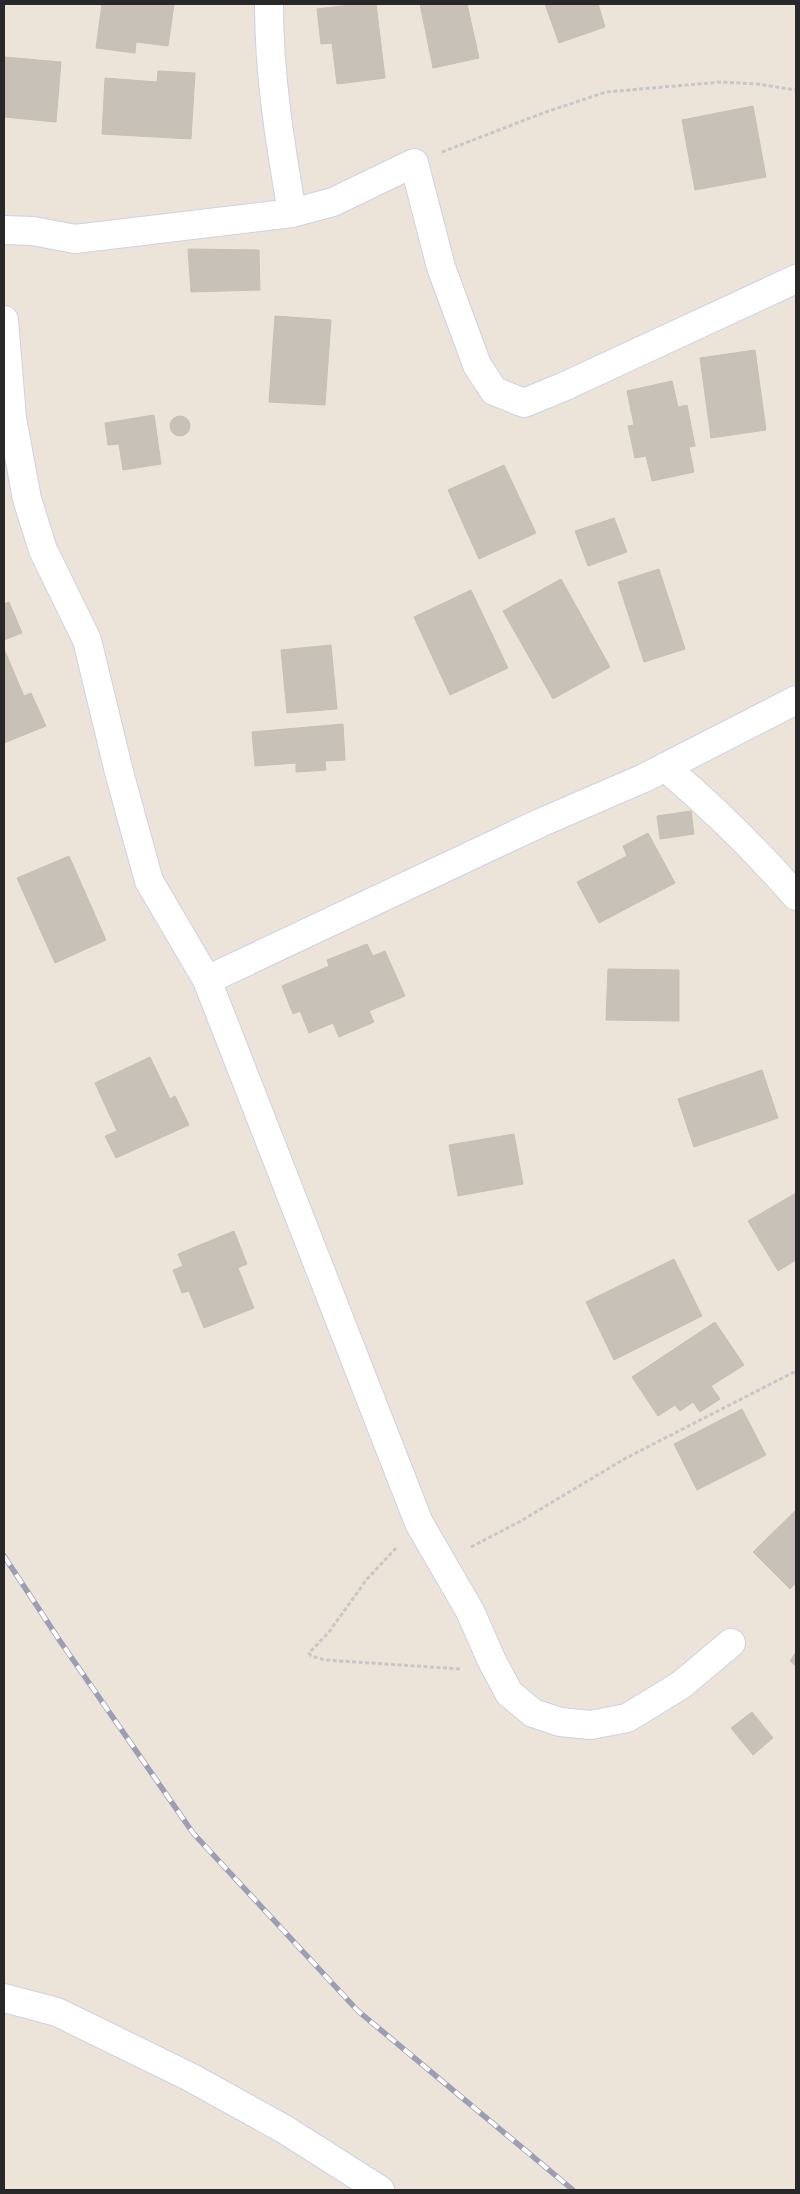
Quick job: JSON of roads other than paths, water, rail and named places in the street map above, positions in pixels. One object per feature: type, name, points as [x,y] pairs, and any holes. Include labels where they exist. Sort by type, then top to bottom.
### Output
[{"type":"street","points":[[269,4],[269,46],[274,104],[292,213]]},
{"type":"street","points":[[4,230],[33,231],[75,239],[292,213],[333,202],[414,163],[441,267],[477,365],[494,391],[524,402],[563,387],[796,279]]},
{"type":"street","points":[[4,320],[12,418],[27,499],[43,550],[87,640],[119,772],[149,881],[207,980],[419,1523],[470,1611],[500,1678],[509,1693],[533,1713],[560,1722],[591,1725],[627,1718],[682,1685],[730,1643]]},
{"type":"street","points":[[207,980],[540,823],[665,767],[796,700]]},
{"type":"street","points":[[665,767],[697,794],[774,870],[796,896]]},
{"type":"street","points":[[4,1998],[57,2012],[190,2077],[284,2129],[380,2190]]},
{"type":"railway","points":[[4,1556],[60,1641],[193,1833],[358,2011],[573,2190]]}]
